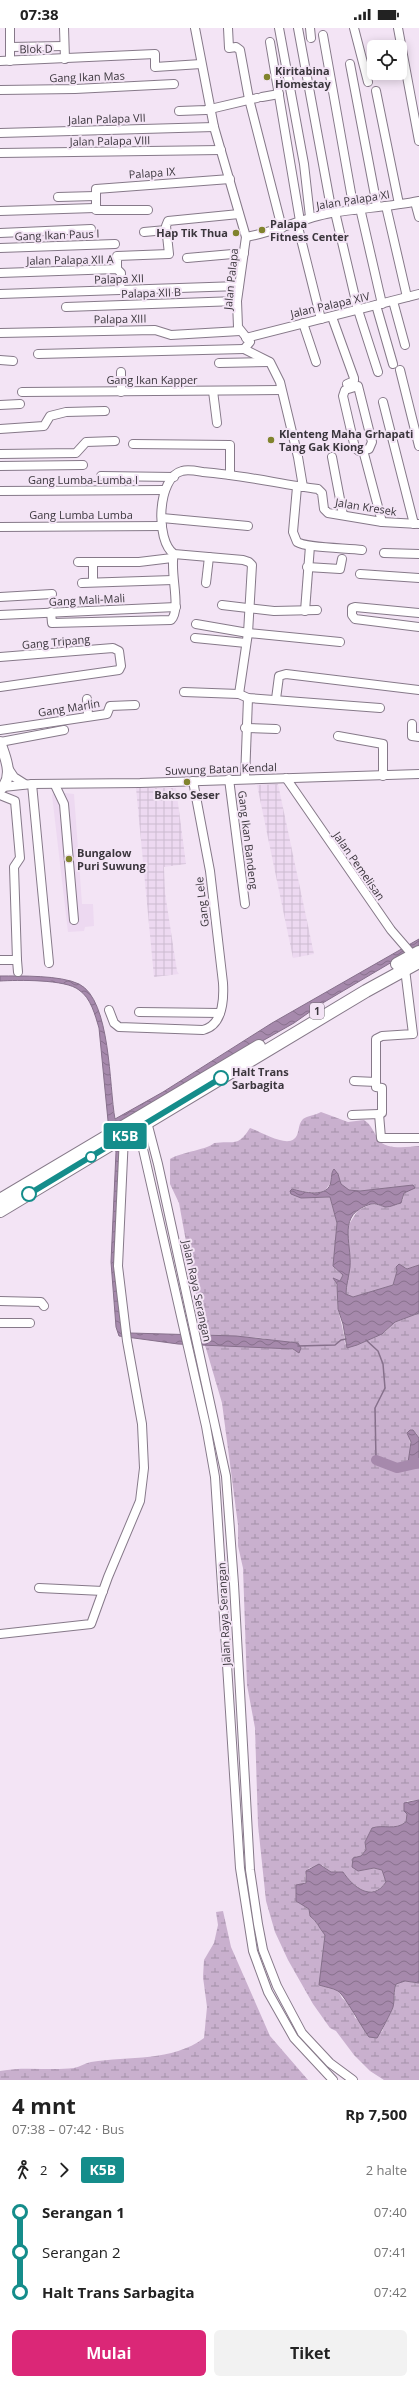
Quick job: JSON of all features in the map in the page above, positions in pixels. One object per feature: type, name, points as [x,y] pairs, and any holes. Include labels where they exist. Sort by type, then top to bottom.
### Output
[{"type":"highway","name":"1","points":[[121,1134],[142,1125],[203,1085],[405,969],[416,958]]},
{"type":"highway","name":"1","points":[[0,1200],[121,1134],[416,958]]},
{"type":"highway","name":"1","points":[[0,1211],[108,1141]]},
{"type":"main road","points":[[0,742],[8,768],[1,791]]},
{"type":"street","points":[[10,28],[10,61]]},
{"type":"street","name":"Blok D","points":[[0,61],[65,60],[64,28]]},
{"type":"street","name":"Jalan Palapa","points":[[195,28],[214,127],[246,238],[237,301],[240,331]]},
{"type":"street","points":[[228,28],[229,48],[236,47],[240,50],[256,98],[282,228]]},
{"type":"street","points":[[279,28],[304,164],[310,217]]},
{"type":"street","points":[[298,28],[333,212],[358,310],[378,372]]},
{"type":"street","points":[[310,28],[312,38]]},
{"type":"street","points":[[354,28],[361,62],[368,82]]},
{"type":"street","points":[[398,28],[417,121],[419,141]]},
{"type":"street","points":[[323,35],[357,209],[393,364]]},
{"type":"street","points":[[270,42],[299,222],[321,319]]},
{"type":"street","points":[[10,47],[64,46]]},
{"type":"street","points":[[65,60],[156,54],[156,67],[201,64]]},
{"type":"street","points":[[350,64],[381,206],[407,297]]},
{"type":"street","name":"Gang Ikan Mas","points":[[0,90],[75,89],[174,84]]},
{"type":"street","points":[[376,91],[399,204]]},
{"type":"street","points":[[179,111],[203,111],[278,94]]},
{"type":"street","name":"Jalan Palapa VII","points":[[0,133],[214,127]]},
{"type":"street","name":"Jalan Palapa VIII","points":[[0,154],[221,150]]},
{"type":"street","name":"Palapa IX","points":[[95,196],[96,189],[99,188],[230,179]]},
{"type":"street","points":[[58,197],[95,196],[96,209]]},
{"type":"street","points":[[417,202],[419,217]]},
{"type":"street","name":"Jalan Palapa XI","points":[[246,238],[282,228],[310,217],[333,212],[417,202]]},
{"type":"street","points":[[0,211],[96,209],[148,210]]},
{"type":"street","points":[[117,269],[117,256],[169,254],[166,230],[166,223],[168,221],[239,214]]},
{"type":"street","points":[[0,233],[91,230]]},
{"type":"street","points":[[144,232],[166,230]]},
{"type":"street","name":"Gang Ikan Paus I","points":[[0,248],[115,244]]},
{"type":"street","points":[[187,258],[244,253]]},
{"type":"street","name":"Jalan Palapa XII A","points":[[0,273],[117,269],[121,273],[120,290]]},
{"type":"street","name":"Palapa XII","points":[[0,294],[240,286]]},
{"type":"street","name":"Jalan Palapa XIV","points":[[246,338],[419,294]]},
{"type":"street","name":"Palapa XII B","points":[[66,307],[237,301]]},
{"type":"street","points":[[393,301],[405,345]]},
{"type":"street","points":[[332,317],[354,378],[354,381],[347,384]]},
{"type":"street","points":[[303,323],[316,362]]},
{"type":"street","name":"Palapa XIII","points":[[0,333],[156,330],[171,335],[240,331]]},
{"type":"street","points":[[240,331],[250,342],[244,349]]},
{"type":"street","points":[[38,354],[244,349],[270,362],[281,390],[298,457],[300,487],[293,538],[300,544],[310,546],[323,545],[362,550]]},
{"type":"street","points":[[0,360],[14,361]]},
{"type":"street","points":[[219,363],[270,362]]},
{"type":"street","points":[[400,370],[419,446]]},
{"type":"street","points":[[121,372],[121,392]]},
{"type":"street","points":[[356,386],[359,388],[372,442],[371,448],[363,450],[355,448],[343,396],[345,390],[356,386]]},
{"type":"street","name":"Gang Ikan Kapper","points":[[22,392],[281,390]]},
{"type":"street","points":[[213,391],[217,424]]},
{"type":"street","points":[[383,402],[416,524]]},
{"type":"street","points":[[0,405],[20,404]]},
{"type":"street","points":[[0,429],[44,426],[50,416],[55,414],[105,411]]},
{"type":"street","points":[[0,454],[76,453],[86,442],[114,441]]},
{"type":"street","points":[[133,444],[230,445],[230,475]]},
{"type":"street","points":[[363,450],[382,522]]},
{"type":"street","points":[[332,457],[343,515]]},
{"type":"street","points":[[0,466],[83,465]]},
{"type":"street","points":[[51,612],[52,623],[171,620],[174,616],[176,607],[173,580],[173,556],[164,544],[162,522],[165,490],[174,477],[182,471],[188,470],[230,475],[300,487]]},
{"type":"street","points":[[101,476],[174,477]]},
{"type":"street","name":"Jalan Kresek","points":[[300,487],[320,491],[326,511],[382,522],[416,524]]},
{"type":"street","name":"Gang Lumba-Lumba I","points":[[0,491],[165,490]]},
{"type":"street","name":"Gang Lumba Lumba","points":[[0,527],[162,522],[248,526]]},
{"type":"street","points":[[304,610],[310,546]]},
{"type":"street","points":[[384,553],[419,554]]},
{"type":"street","points":[[78,562],[173,556],[209,557],[249,562],[252,570],[248,633],[239,694]]},
{"type":"street","points":[[206,583],[209,557]]},
{"type":"street","points":[[308,567],[340,569],[342,559]]},
{"type":"street","points":[[93,562],[93,582]]},
{"type":"street","points":[[360,574],[419,578]]},
{"type":"street","points":[[82,583],[173,580]]},
{"type":"street","points":[[0,597],[52,594]]},
{"type":"street","points":[[222,605],[288,612],[317,610]]},
{"type":"street","name":"Gang Mali-Mali","points":[[0,615],[176,607]]},
{"type":"street","points":[[419,613],[355,607],[352,608],[352,616],[355,620],[419,627]]},
{"type":"street","points":[[196,624],[248,633],[340,642]]},
{"type":"street","points":[[195,638],[246,644]]},
{"type":"street","name":"Gang Tripang","points":[[0,657],[113,648],[120,651],[121,666],[119,670],[0,687]]},
{"type":"street","points":[[276,699],[279,676],[286,674],[419,690]]},
{"type":"street","points":[[184,692],[239,694],[248,698],[380,708]]},
{"type":"street","points":[[245,779],[245,728],[248,698]]},
{"type":"street","points":[[87,699],[88,716]]},
{"type":"street","name":"Gang Marlin","points":[[0,730],[108,713],[112,706],[135,704]]},
{"type":"street","points":[[412,724],[412,736],[419,737]]},
{"type":"street","points":[[245,728],[276,728]]},
{"type":"street","points":[[0,742],[64,730]]},
{"type":"street","points":[[338,736],[383,744],[383,776]]},
{"type":"street","points":[[8,768],[14,777],[29,784],[49,963]]},
{"type":"street","name":"Suwung Batan Kendal","points":[[1,791],[29,784],[55,785],[419,774]]},
{"type":"street","name":"Jalan Pemelisan","points":[[286,778],[400,943],[416,958]]},
{"type":"street","name":"Gang Ikan Bandeng","points":[[229,779],[245,904]]},
{"type":"street","name":"Gang Lele","points":[[193,781],[210,871],[220,958],[224,1001],[218,1017]]},
{"type":"street","points":[[55,785],[64,804],[74,920]]},
{"type":"street","points":[[1,791],[15,801],[20,858],[14,867],[18,972]]},
{"type":"street","points":[[0,960],[17,960]]},
{"type":"street","points":[[352,1114],[379,1114],[383,1112],[382,1089],[376,1087],[378,1037],[413,1034],[405,969]]},
{"type":"street","points":[[109,1010],[114,1023],[119,1027],[203,1030],[213,1025],[218,1017],[139,1012]]},
{"type":"street","points":[[354,1081],[376,1082]]},
{"type":"street","points":[[379,1114],[381,1138],[419,1138]]},
{"type":"street","name":"Jalan Raya Serangan","points":[[142,1125],[216,1477],[236,1816],[246,1912],[253,1951],[268,1992],[294,2038],[333,2080]]},
{"type":"street","name":"Jalan Raya Serangan","points":[[142,1125],[158,1164],[222,1454],[228,1496],[250,1870],[258,1924],[264,1950],[277,1986],[302,2033],[330,2063],[353,2080]]},
{"type":"street","points":[[0,1634],[91,1624],[102,1592],[132,1524],[142,1489],[144,1468],[142,1424],[126,1335],[118,1266],[121,1134]]},
{"type":"street","points":[[0,1301],[41,1302],[44,1306]]},
{"type":"street","points":[[0,1323],[30,1323]]},
{"type":"street","points":[[39,1588],[102,1592]]},
{"type":"street","points":[[236,1816],[246,1815]]},
{"type":"shaded area","points":[[278,784],[314,954],[293,958],[257,785]]},
{"type":"shaded area","points":[[136,788],[176,788],[186,864],[164,867],[165,893],[177,971],[179,974],[154,977]]},
{"type":"shaded area","name":"Bungalow Puri Suwung","points":[[55,792],[74,794],[82,904],[93,904],[94,926],[85,927],[84,931],[68,932],[52,795]]},
{"type":"green space","points":[[321,1112],[348,1122],[364,1120],[371,1126],[382,1143],[391,1147],[419,1146],[419,1265],[407,1269],[405,1267],[397,1271],[393,1285],[353,1297],[346,1295],[349,1245],[346,1229],[358,1210],[372,1204],[383,1206],[403,1200],[404,1193],[410,1189],[393,1187],[355,1191],[347,1189],[341,1184],[338,1174],[332,1172],[331,1182],[325,1191],[290,1191],[319,1198],[330,1197],[337,1223],[335,1269],[342,1272],[343,1275],[340,1281],[334,1279],[337,1287],[338,1310],[345,1344],[357,1345],[385,1332],[395,1322],[419,1313],[419,1438],[416,1433],[407,1433],[410,1441],[411,1466],[419,1465],[419,1800],[407,1801],[404,1811],[407,1814],[406,1822],[402,1825],[394,1827],[372,1828],[365,1842],[366,1850],[361,1856],[358,1871],[374,1868],[382,1870],[386,1882],[380,1888],[368,1892],[352,1883],[343,1872],[331,1872],[322,1865],[309,1868],[305,1875],[306,1882],[296,1886],[296,1901],[309,1909],[310,1916],[325,1935],[325,1947],[322,1958],[342,1998],[351,2006],[355,2018],[382,2032],[394,2003],[396,1984],[404,1981],[419,1983],[419,2080],[384,2080],[370,2071],[354,2055],[336,2031],[330,2028],[313,2004],[288,1960],[275,1932],[266,1901],[258,1825],[255,1728],[247,1685],[243,1568],[238,1546],[238,1525],[222,1403],[205,1345],[268,1346],[291,1349],[299,1352],[301,1348],[262,1338],[203,1335],[179,1203],[170,1184],[170,1159],[181,1154],[207,1147],[214,1143],[238,1141],[250,1128],[278,1140],[290,1141],[296,1137],[303,1119]]},
{"type":"green space","points":[[223,1911],[231,1947],[270,2036],[308,2080],[0,2080],[0,2071],[19,2069],[74,2068],[91,2062],[164,2055],[192,2046],[204,2038],[207,2007],[203,1977],[204,1960],[214,1943],[218,1925],[216,1912]]},
{"type":"water","points":[[419,939],[419,946],[321,1004],[294,1023],[227,1061],[120,1146],[117,1238],[130,1333],[236,1336],[298,1343],[301,1348],[299,1353],[293,1349],[178,1344],[119,1336],[116,1327],[111,1262],[116,1152],[109,1131],[99,1028],[96,1018],[87,997],[73,986],[41,981],[0,981],[0,976],[62,979],[79,984],[89,993],[97,1007],[103,1025],[107,1046],[115,1119],[163,1092],[272,1023]]},
{"type":"water","points":[[334,1169],[338,1174],[341,1184],[349,1190],[360,1191],[413,1185],[415,1188],[404,1193],[401,1203],[390,1207],[371,1204],[360,1209],[353,1215],[348,1230],[350,1267],[346,1294],[353,1297],[393,1285],[397,1271],[396,1267],[399,1264],[407,1269],[419,1265],[419,1313],[395,1322],[382,1334],[347,1348],[343,1324],[338,1309],[337,1284],[333,1278],[340,1281],[343,1275],[333,1266],[337,1223],[330,1197],[301,1198],[291,1194],[290,1191],[292,1189],[302,1192],[315,1193],[326,1190],[329,1187]]},
{"type":"water","points":[[410,1430],[413,1430],[419,1438],[419,1465],[408,1463],[411,1442],[407,1433]]},
{"type":"water","points":[[419,1800],[419,1983],[405,1981],[396,1984],[393,2007],[388,2018],[377,2038],[369,2037],[341,1994],[336,1990],[319,1985],[325,1935],[310,1916],[309,1909],[296,1901],[296,1885],[306,1883],[306,1871],[319,1864],[331,1872],[343,1872],[352,1883],[363,1890],[369,1892],[381,1888],[386,1882],[382,1870],[374,1868],[358,1871],[352,1867],[353,1858],[361,1856],[366,1850],[365,1842],[372,1828],[402,1825],[406,1822],[407,1814],[404,1811],[404,1803]]},
{"type":"waterway","points":[[298,1346],[335,1345],[341,1340],[346,1339]]},
{"type":"waterway","points":[[366,1340],[378,1351],[383,1364],[385,1388],[375,1408],[376,1460]]},
{"type":"waterway","points":[[376,1460],[397,1468],[419,1463]]},
{"type":"bus line","name":"K5B","points":[[29,1194],[221,1078]]},
{"type":"place","name":"Kiritabina Homestay","points":[[267,77]]},
{"type":"place","name":"Palapa Fitness Center","points":[[262,230]]},
{"type":"place","name":"Hap Tik Thua","points":[[236,233]]},
{"type":"place","name":"Klenteng Maha Grhapati Tang Gak Kiong","points":[[271,440]]},
{"type":"place","name":"Bakso Seser","points":[[187,782]]},
{"type":"place","name":"Bungalow Puri Suwung","points":[[69,859]]},
{"type":"place","name":"Halt Trans Sarbagita","points":[[221,1078]]}]
